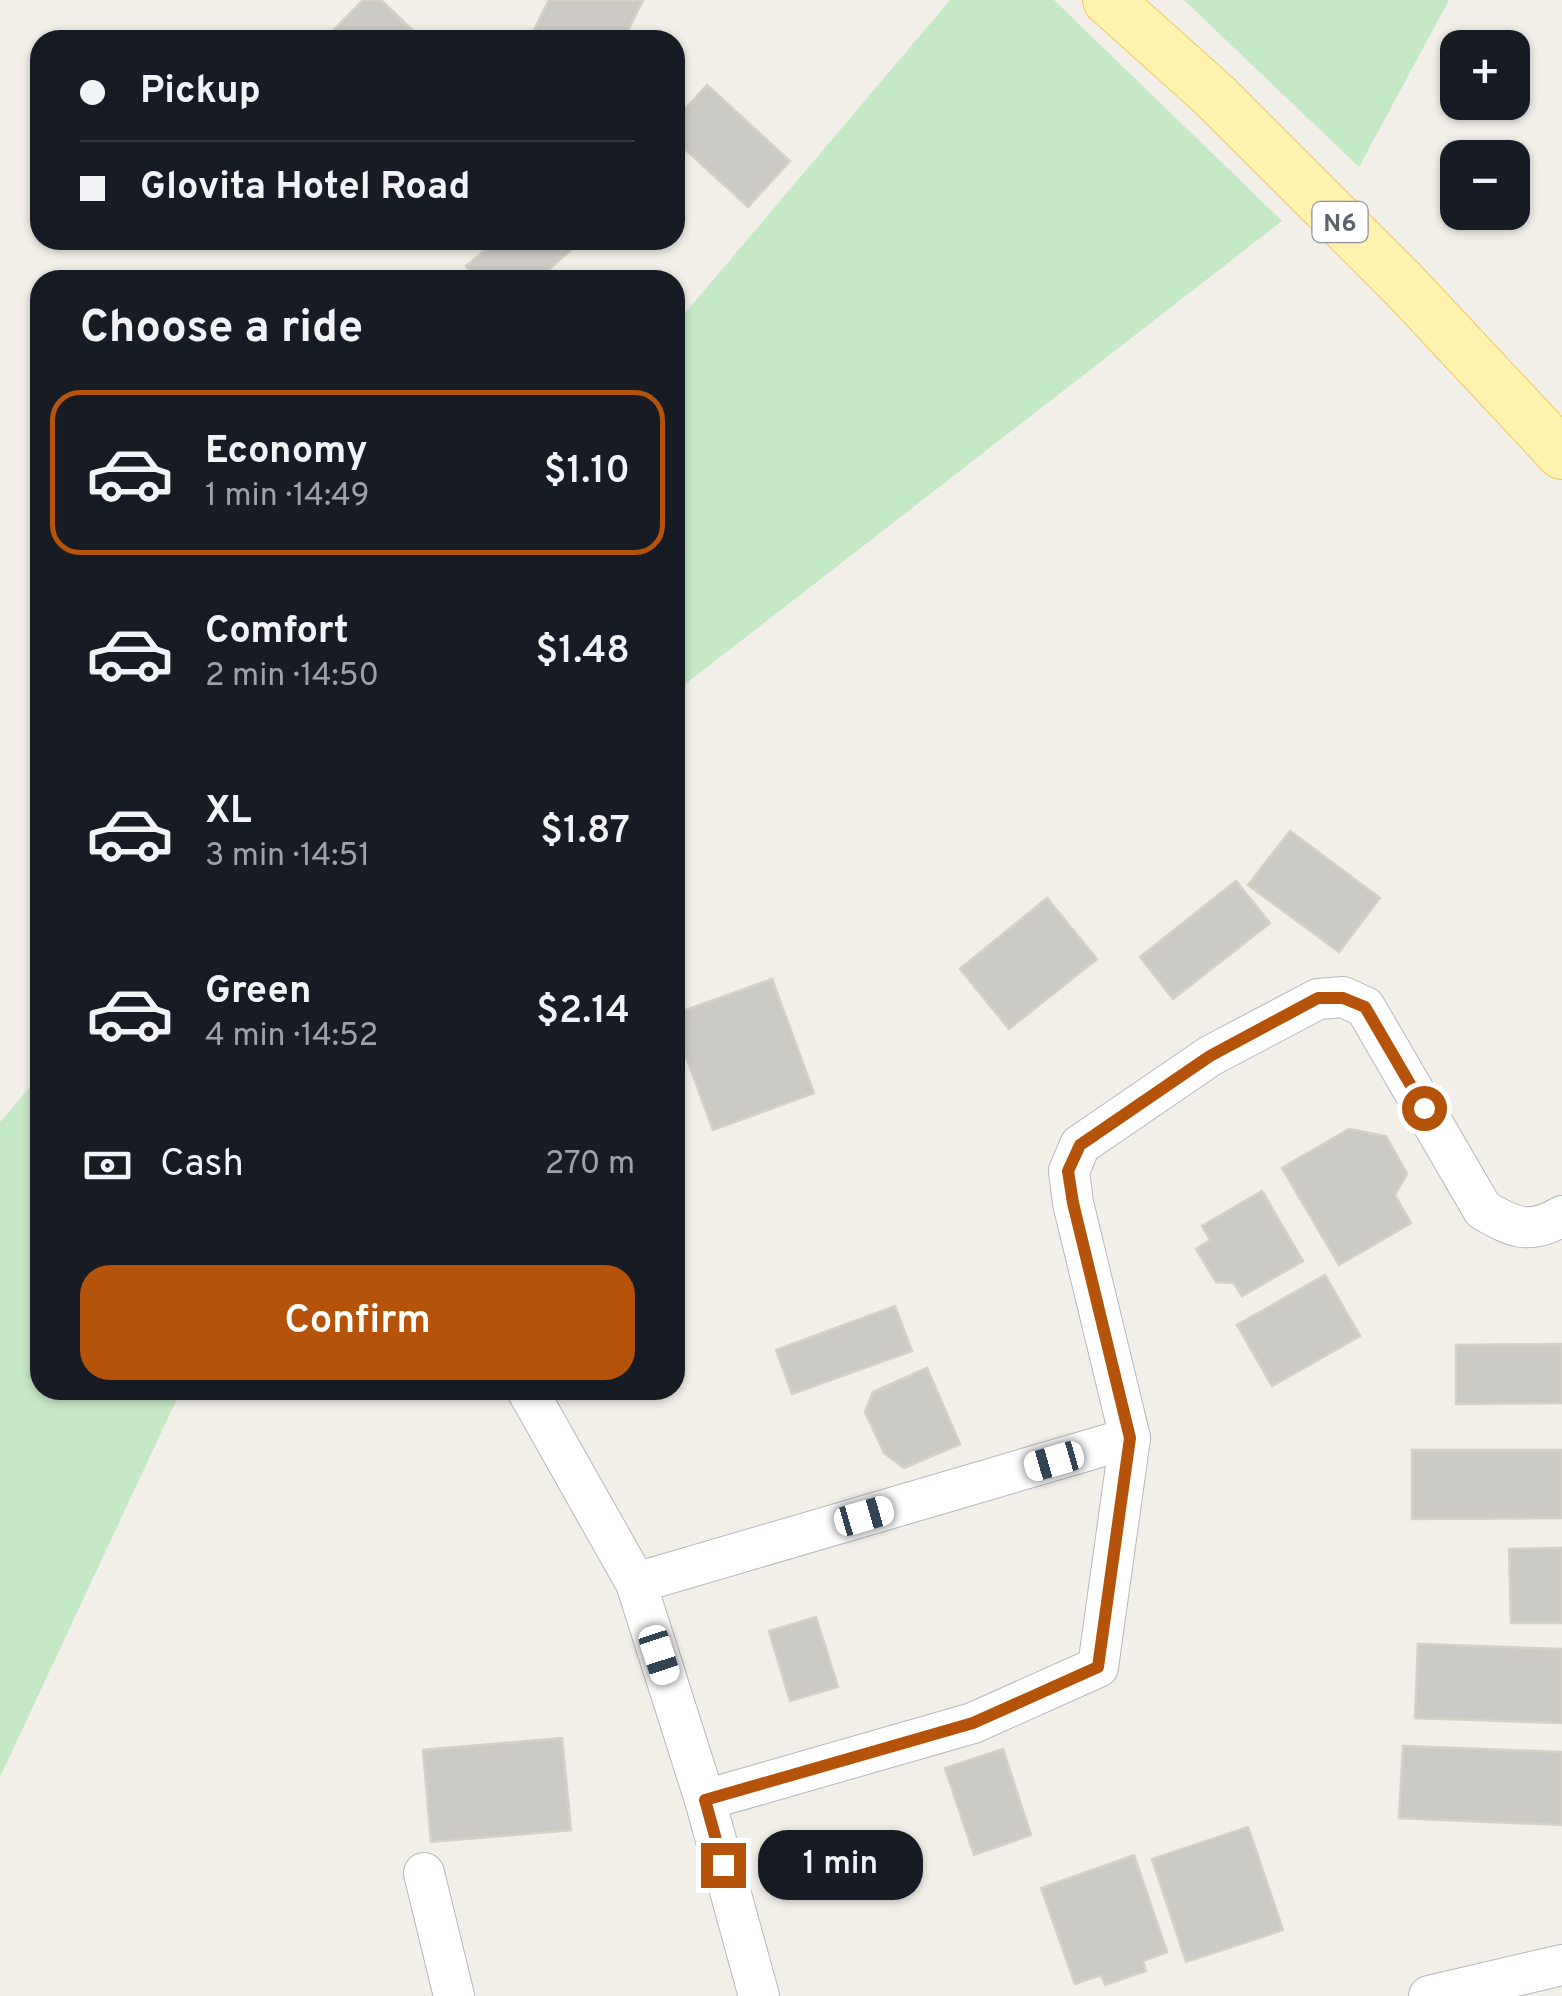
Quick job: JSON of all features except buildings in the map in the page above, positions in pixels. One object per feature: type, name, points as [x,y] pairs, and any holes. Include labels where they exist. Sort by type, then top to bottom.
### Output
[{"type":"main road","name":"N6","points":[[1108,0],[1215,96],[1404,285],[1562,454]]},
{"type":"street","points":[[705,1800],[973,1723],[1098,1667],[1130,1438],[1068,1171],[1080,1145],[1210,1056],[1318,998],[1343,998],[1365,1007],[1482,1210],[1514,1227],[1546,1226],[1562,1216]]},
{"type":"street","points":[[533,1400],[636,1582],[705,1800],[759,1996]]},
{"type":"street","points":[[636,1582],[1130,1438]]},
{"type":"street","points":[[424,1873],[454,1996]]},
{"type":"street","points":[[1429,1996],[1562,1965]]},
{"type":"green space","points":[[950,0],[1054,0],[1282,221],[685,684],[685,313]]},
{"type":"green space","points":[[1184,0],[1449,0],[1359,167]]},
{"type":"green space","points":[[30,1087],[30,1400],[176,1400],[0,1777],[0,1122]]},
{"type":"route","points":[[723,1865],[705,1800],[973,1723],[1098,1667],[1130,1438],[1073,1203],[1068,1171],[1080,1145],[1210,1056],[1318,998],[1343,998],[1365,1007],[1424,1108]]}]
